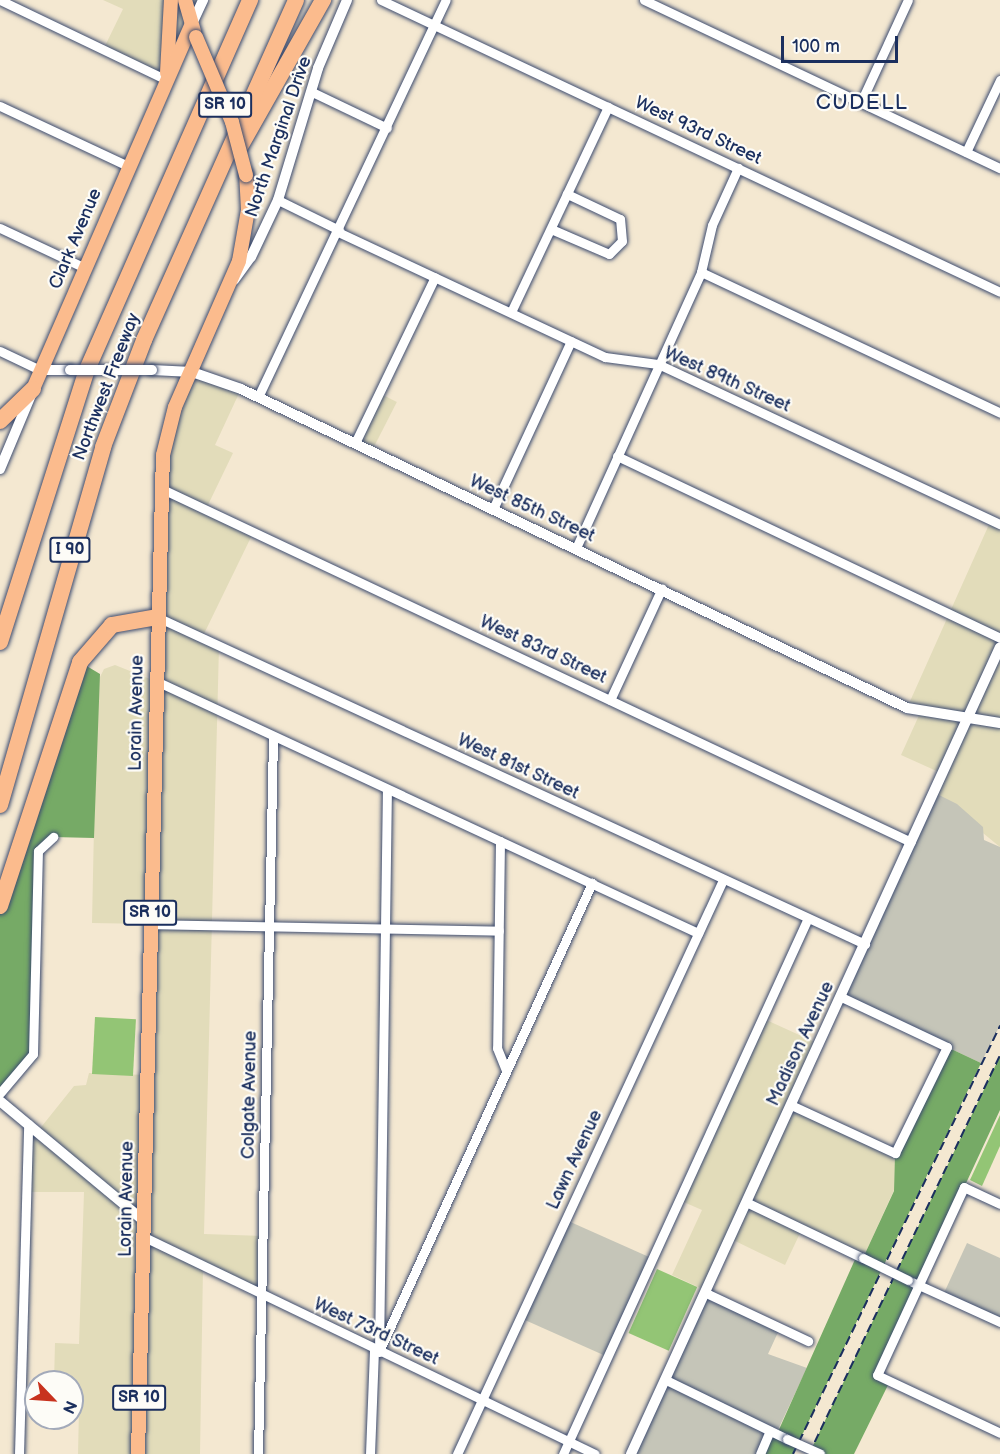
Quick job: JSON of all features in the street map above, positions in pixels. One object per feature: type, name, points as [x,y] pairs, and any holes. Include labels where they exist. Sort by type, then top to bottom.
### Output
[{"type":"highway","name":"Northwest Freeway","points":[[0,642],[86,372],[249,0]]},
{"type":"highway","name":"Northwest Freeway","points":[[0,805],[103,447],[193,230],[296,0]]},
{"type":"highway","points":[[193,230],[323,0]]},
{"type":"highway","points":[[0,421],[33,389]]},
{"type":"highway","points":[[0,906],[80,662],[112,625],[157,617]]},
{"type":"main road","points":[[167,80],[171,0]]},
{"type":"main road","name":"Lorain Avenue","points":[[138,1454],[160,488],[168,429],[233,280],[248,218],[246,175],[231,122],[194,31],[185,0]]},
{"type":"main road","name":"Clark Avenue","points":[[33,389],[83,267],[128,166],[167,80],[194,31]]},
{"type":"street","points":[[0,0],[167,80]]},
{"type":"street","points":[[194,31],[203,0]]},
{"type":"street","name":"North Marginal Drive","points":[[233,280],[251,257],[278,200],[312,92],[347,0]]},
{"type":"street","name":"West 93rd Street","points":[[381,0],[1000,292]]},
{"type":"street","points":[[258,397],[339,231],[446,0]]},
{"type":"street","points":[[644,0],[1000,168]]},
{"type":"street","points":[[861,102],[908,0]]},
{"type":"street","points":[[966,152],[1000,80]]},
{"type":"street","points":[[312,92],[387,128]]},
{"type":"street","points":[[0,106],[128,166]]},
{"type":"street","points":[[511,312],[608,107]]},
{"type":"street","points":[[576,548],[701,272],[712,225],[738,168]]},
{"type":"street","points":[[551,229],[609,254],[622,241],[620,219],[567,194]]},
{"type":"street","name":"West 89th Street","points":[[278,200],[605,357],[658,364],[1000,524]]},
{"type":"street","points":[[0,228],[83,267]]},
{"type":"street","points":[[701,272],[1000,413]]},
{"type":"street","points":[[355,442],[435,277]]},
{"type":"street","points":[[493,509],[572,340]]},
{"type":"street","points":[[0,351],[40,369]]},
{"type":"street","name":"West 85th Street","points":[[40,369],[192,372],[258,397],[355,442],[907,708],[967,720],[1000,723]]},
{"type":"street","name":"Clark Avenue","points":[[0,469],[33,389]]},
{"type":"street","points":[[617,456],[1000,638]]},
{"type":"street","name":"West 83rd Street","points":[[160,488],[911,842]]},
{"type":"street","points":[[610,700],[662,588]]},
{"type":"street","name":"West 81st Street","points":[[157,617],[865,944]]},
{"type":"street","name":"Madison Avenue","points":[[631,1454],[748,1203],[1000,647]]},
{"type":"street","points":[[156,681],[698,933]]},
{"type":"street","name":"Colgate Avenue","points":[[258,1454],[273,737]]},
{"type":"street","points":[[370,1454],[377,1351],[387,789]]},
{"type":"street","points":[[0,1093],[33,1054],[38,851],[53,837]]},
{"type":"street","points":[[500,841],[497,1048],[506,1070]]},
{"type":"street","name":"Lawn Avenue","points":[[457,1454],[723,880]]},
{"type":"street","points":[[377,1351],[592,883]]},
{"type":"street","points":[[563,1454],[808,918]]},
{"type":"street","points":[[149,924],[499,931]]},
{"type":"street","points":[[791,1105],[895,1153],[946,1047],[841,997]]},
{"type":"street","points":[[0,1101],[144,1221]]},
{"type":"street","points":[[20,1454],[28,1124]]},
{"type":"street","points":[[1000,1204],[964,1187],[913,1282],[877,1375],[1000,1433]]},
{"type":"street","points":[[748,1203],[1000,1322]]},
{"type":"street","name":"West 73rd Street","points":[[144,1237],[262,1296],[594,1454]]},
{"type":"street","points":[[706,1293],[808,1341]]},
{"type":"street","points":[[666,1380],[820,1454]]},
{"type":"street","points":[[760,1454],[770,1431]]},
{"type":"shaded area","points":[[103,0],[199,0],[165,77],[104,48],[123,9]]},
{"type":"shaded area","points":[[192,372],[241,389],[215,445],[233,453],[206,509],[254,531],[202,638],[219,646],[204,1234],[263,1236],[262,1296],[203,1267],[200,1454],[78,1454],[79,1430],[84,1430],[84,1370],[54,1370],[55,1343],[79,1344],[84,1192],[25,1192],[28,1124],[38,1131],[74,1086],[86,1085],[89,1073],[147,1075],[149,924],[92,923],[97,683],[104,669],[115,665],[155,681],[163,455]]},
{"type":"shaded area","points":[[379,393],[397,402],[372,451],[354,442]]},
{"type":"shaded area","points":[[991,520],[1000,524],[1000,847],[933,792],[941,773],[901,755],[921,711],[907,708]]},
{"type":"shaded area","points":[[933,792],[957,804],[983,827],[984,840],[1000,847],[1000,1025],[981,1063],[841,997]]},
{"type":"shaded area","points":[[762,1018],[819,1044],[792,1105],[895,1153],[894,1190],[863,1258],[802,1229],[785,1265],[731,1239],[707,1291],[672,1275],[702,1210],[679,1200]]},
{"type":"shaded area","points":[[566,1220],[652,1258],[608,1357],[522,1319]]},
{"type":"shaded area","points":[[967,1243],[1000,1258],[1000,1319],[944,1293]]},
{"type":"shaded area","points":[[706,1293],[780,1328],[768,1354],[807,1368],[776,1434],[760,1454],[631,1454]]},
{"type":"green space","points":[[80,662],[100,674],[94,838],[53,837],[38,851],[33,1054],[0,1093],[0,906]]},
{"type":"green space","points":[[95,1017],[136,1019],[133,1076],[92,1074]]},
{"type":"green space","points":[[947,1047],[981,1063],[793,1454],[760,1454],[770,1431],[777,1434],[857,1255],[863,1258],[894,1191],[895,1153]]},
{"type":"green space","points":[[1000,1056],[1000,1110],[877,1375],[890,1381],[854,1454],[809,1454]]},
{"type":"green space","points":[[1000,1115],[1000,1146],[982,1186],[970,1180]]},
{"type":"green space","points":[[657,1269],[697,1287],[669,1351],[629,1333]]},
{"type":"railway","points":[[793,1454],[1000,1025]]},
{"type":"railway","points":[[809,1454],[1000,1056]]},
{"type":"district","name":"CUDELL","points":[[862,103]]}]
